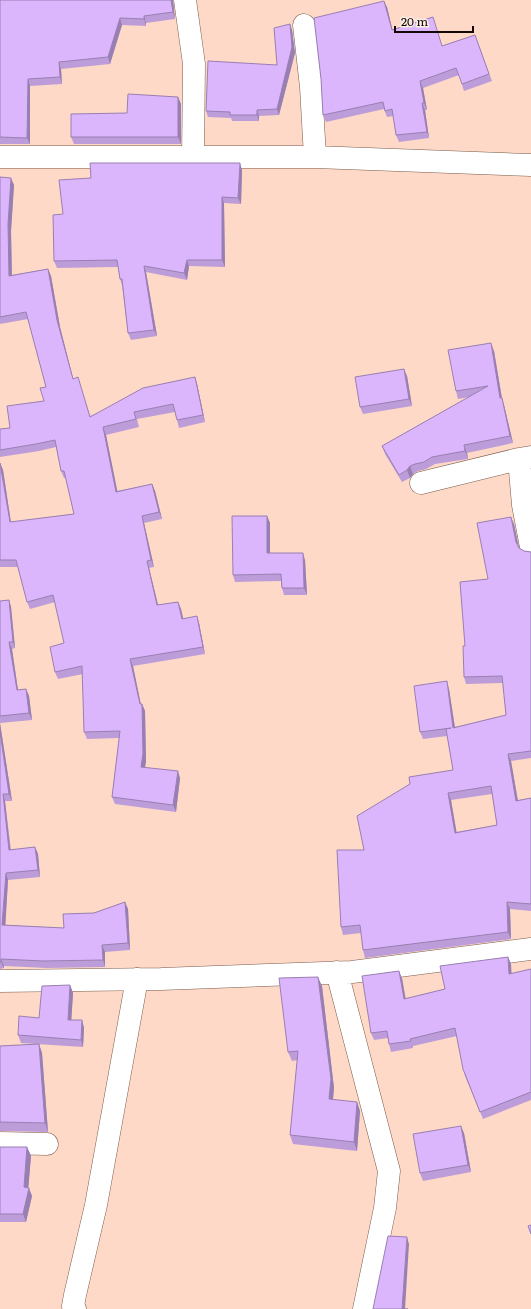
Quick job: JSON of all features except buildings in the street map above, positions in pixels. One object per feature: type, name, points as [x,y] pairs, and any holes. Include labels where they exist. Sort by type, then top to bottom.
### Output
[{"type":"street","points":[[185,0],[194,64],[193,157]]},
{"type":"street","points":[[304,25],[311,87],[314,157]]},
{"type":"street","points":[[0,157],[314,157],[531,165]]},
{"type":"street","points":[[421,483],[525,458],[523,505],[531,547]]},
{"type":"street","points":[[0,981],[137,979],[352,972],[530,955]]},
{"type":"street","points":[[338,972],[389,1171],[385,1208],[364,1309]]},
{"type":"street","points":[[75,1309],[73,1306],[75,1295],[96,1204],[137,979]]},
{"type":"street","points":[[0,1143],[47,1144]]}]
